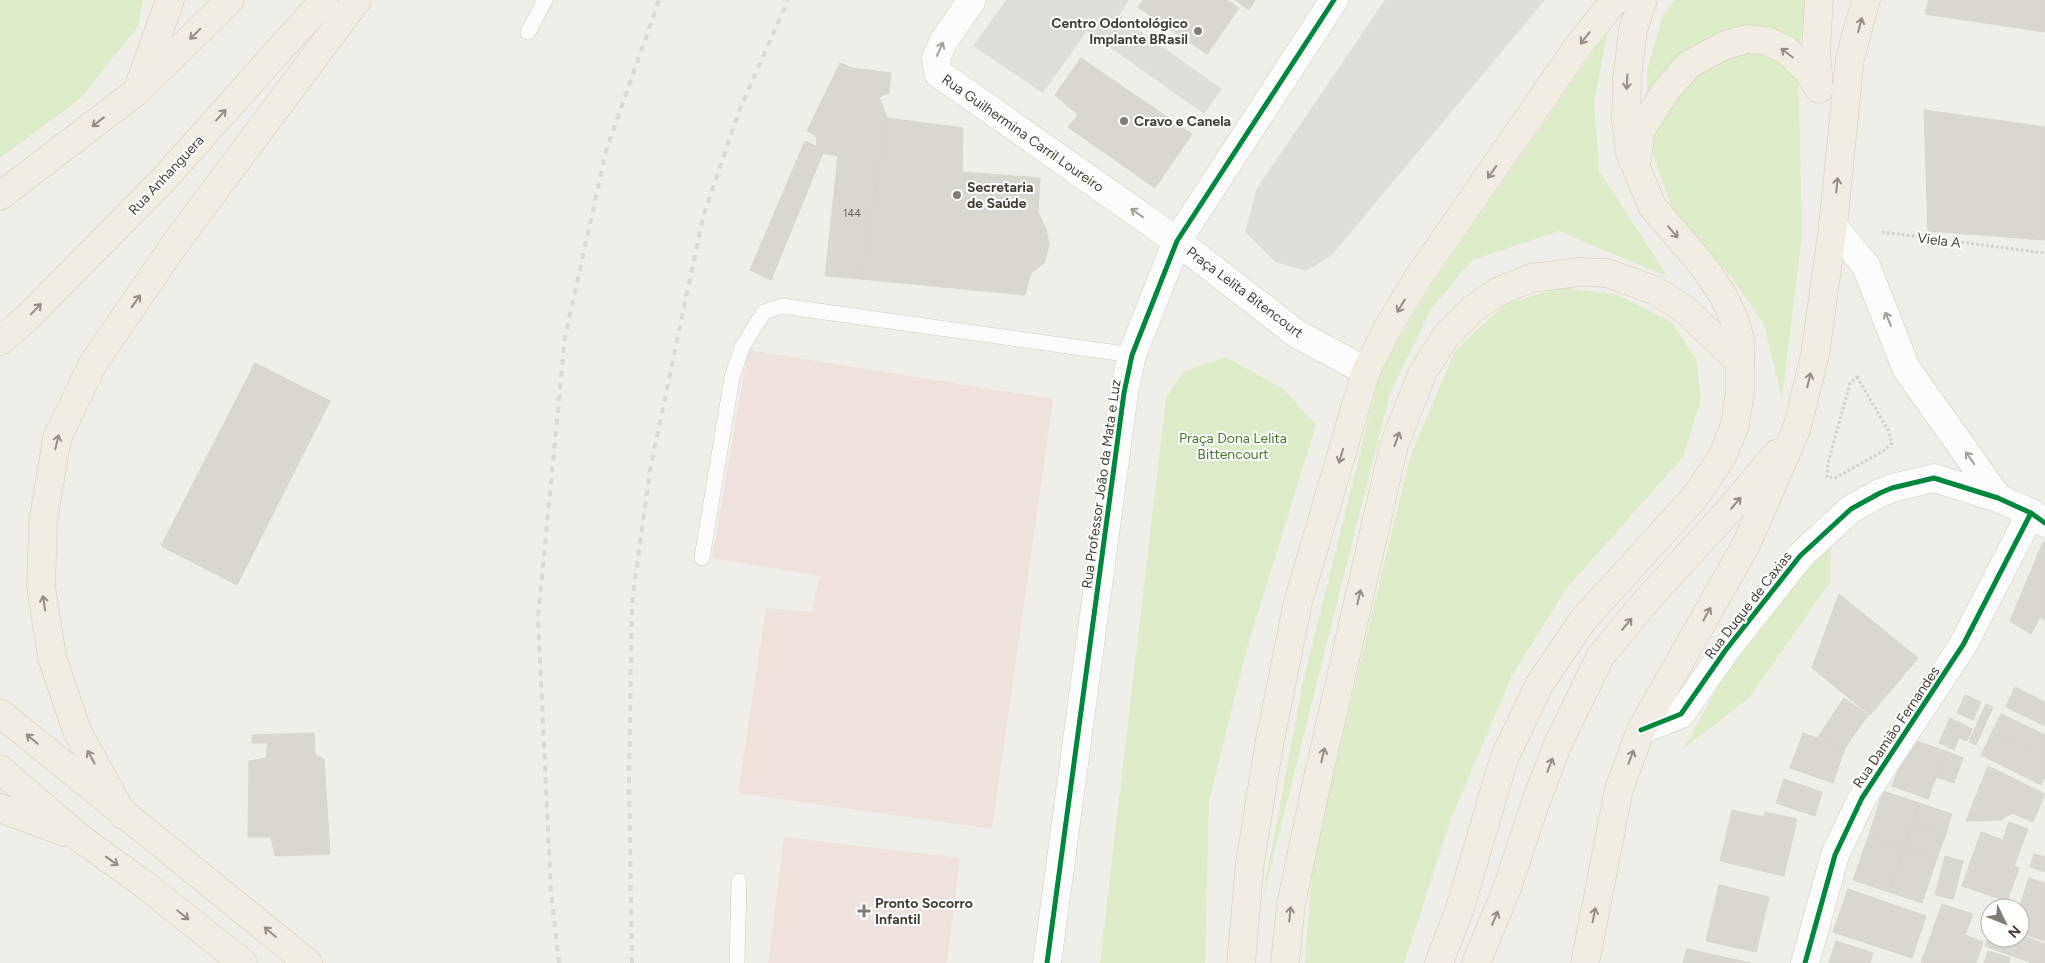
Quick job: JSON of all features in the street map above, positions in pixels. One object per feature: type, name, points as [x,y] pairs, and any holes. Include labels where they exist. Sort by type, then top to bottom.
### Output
[{"type":"main road","points":[[136,92],[170,0]]},
{"type":"main road","points":[[0,196],[136,92],[230,0]]},
{"type":"main road","name":"Rua Anhanguera","points":[[0,341],[28,317],[163,180],[324,0]]},
{"type":"main road","points":[[123,815],[77,731],[52,657],[41,586],[43,522],[57,438],[94,362],[177,241],[357,0]]},
{"type":"main road","points":[[1241,963],[1250,863],[1267,754],[1298,602],[1366,371],[1389,326],[1418,278],[1580,45],[1615,0]]},
{"type":"main road","points":[[1439,963],[1460,910],[1504,759],[1539,685],[1583,620],[1695,497],[1722,457],[1735,425],[1740,391],[1740,340],[1735,321],[1723,295],[1704,267],[1652,206],[1630,150],[1626,120],[1627,79],[1633,30],[1643,0]]},
{"type":"main road","points":[[1818,0],[1816,49],[1819,88],[1840,151]]},
{"type":"main road","points":[[1585,963],[1619,788],[1641,730],[1746,545],[1797,428],[1816,355],[1833,226],[1850,58],[1866,0]]},
{"type":"main road","points":[[1636,169],[1642,130],[1665,92],[1688,65],[1725,45],[1747,39],[1767,41],[1786,50],[1807,70],[1819,88]]},
{"type":"main road","points":[[1285,963],[1291,904],[1310,813],[1394,445],[1423,372],[1446,336],[1473,310],[1497,292],[1531,278],[1579,272],[1608,273],[1654,290],[1683,308],[1740,362]]},
{"type":"main road","points":[[1476,963],[1508,886],[1535,804],[1557,746],[1600,657],[1647,600],[1732,506],[1797,428]]},
{"type":"main road","points":[[0,713],[123,815],[175,854],[308,963]]},
{"type":"main road","points":[[0,769],[80,838],[145,885],[243,963]]},
{"type":"main road","points":[[0,808],[80,838]]},
{"type":"street","name":"Rua Guilhermina Carril Loureiro","points":[[972,0],[942,42],[936,58],[938,73],[1177,241]]},
{"type":"street","name":"Rua Professor João da Mata e Luz","points":[[1047,963],[1124,393],[1132,355],[1177,241],[1334,0]]},
{"type":"street","points":[[1833,226],[1866,266],[1906,368],[1998,498]]},
{"type":"street","name":"Praça Lelita Bitencourt","points":[[1177,241],[1298,334],[1366,371]]},
{"type":"street","name":"Rua Duque de Caxias","points":[[1641,730],[1681,714],[1725,651],[1800,556],[1851,509],[1892,488],[1934,478],[1998,498],[2038,518]]},
{"type":"street","name":"Rua Damião Fernandes","points":[[1805,963],[1835,855],[1862,798],[1963,645],[2038,518]]},
{"type":"lane","points":[[528,32],[545,0]]},
{"type":"lane","points":[[702,558],[732,378],[742,347],[764,312],[782,306],[1132,355]]},
{"type":"lane","points":[[737,963],[739,881]]},
{"type":"path","points":[[1857,377],[1888,430],[1892,442],[1885,450],[1835,478],[1827,477],[1828,462],[1850,383],[1857,377]]},
{"type":"shaded area","points":[[1006,0],[1129,0],[1119,16],[1222,89],[1204,114],[1087,31],[1043,93],[973,46]]},
{"type":"shaded area","points":[[1385,0],[1545,0],[1332,255],[1306,271],[1275,262],[1245,232],[1257,188]]},
{"type":"shaded area","points":[[748,350],[1053,399],[992,829],[738,793],[766,608],[812,612],[820,576],[712,558]]},
{"type":"shaded area","name":"Pronto Socorro Infantil","points":[[784,837],[960,858],[947,963],[768,963]]},
{"type":"green space","points":[[0,0],[143,0],[138,26],[82,97],[0,158]]},
{"type":"green space","points":[[1674,0],[1806,0],[1798,60],[1802,234],[1782,398],[1764,324],[1732,278],[1672,208],[1647,138],[1647,71],[1663,15]]},
{"type":"green space","points":[[1608,30],[1594,101],[1599,171],[1668,277],[1559,231],[1472,260],[1431,309],[1390,393],[1262,901],[1303,682],[1381,369],[1433,283]]},
{"type":"green space","points":[[1562,287],[1618,295],[1672,323],[1696,359],[1701,399],[1683,457],[1566,589],[1512,675],[1450,821],[1404,963],[1305,963],[1313,858],[1410,457],[1455,351],[1505,304]]},
{"type":"green space","name":"Praça Dona Lelita Bittencourt","points":[[1226,357],[1283,389],[1316,425],[1247,648],[1209,801],[1205,963],[1100,963],[1166,398],[1184,371]]},
{"type":"green space","points":[[1831,546],[1830,582],[1749,698],[1684,748],[1717,688],[1766,617],[1801,572]]},
{"type":"building","name":"Centro Odontológico Implante BRasil","points":[[1143,0],[1227,0],[1239,8],[1207,54],[1138,7]]},
{"type":"building","points":[[1235,0],[1255,0],[1249,10]]},
{"type":"building","points":[[1929,0],[2045,0],[2045,32],[1925,14]]},
{"type":"building","name":"Cravo e Canela","points":[[1081,58],[1192,134],[1155,188],[1068,127],[1078,115],[1055,95]]},
{"type":"building","points":[[840,63],[852,68],[891,73],[889,93],[879,97],[887,118],[861,279],[825,276],[838,156],[823,153],[771,280],[750,270],[805,141],[817,147],[816,135],[807,131]]},
{"type":"building","points":[[1924,110],[2045,127],[2045,240],[1928,231]]},
{"type":"building","name":"Secretaria de Saúde","points":[[887,118],[963,128],[962,172],[1040,178],[1038,212],[1046,229],[1049,245],[1044,263],[1031,273],[1025,295],[861,279]]},
{"type":"building","points":[[255,363],[330,401],[237,585],[161,546]]},
{"type":"building","points":[[2043,542],[2045,543],[2045,620],[2040,617],[2031,634],[2010,621]]},
{"type":"building","points":[[1839,594],[1918,658],[1870,715],[1812,668]]},
{"type":"building","points":[[2015,687],[2045,702],[2045,726],[2006,707]]},
{"type":"building","points":[[1965,695],[1981,702],[1973,720],[1957,713]]},
{"type":"building","points":[[1844,698],[1868,715],[1845,748],[1817,738]]},
{"type":"building","points":[[1986,704],[1993,707],[1976,745],[1969,742]]},
{"type":"building","points":[[2001,714],[2045,735],[2045,757],[1992,732]]},
{"type":"building","points":[[1950,718],[1972,729],[1967,741],[1959,738],[1954,750],[1939,743]]},
{"type":"building","points":[[1992,732],[2045,757],[2045,777],[2041,785],[1981,755]]},
{"type":"building","points":[[314,733],[315,755],[324,759],[330,854],[275,856],[271,837],[248,837],[249,761],[266,758],[268,743],[251,743],[253,735]]},
{"type":"building","points":[[1803,733],[1845,748],[1833,783],[1790,768]]},
{"type":"building","points":[[1910,739],[1946,751],[1928,799],[1892,786]]},
{"type":"building","points":[[1946,751],[1963,758],[1954,783],[1936,777]]},
{"type":"building","points":[[1988,766],[2045,794],[2033,822],[2012,813],[2001,820],[1966,821]]},
{"type":"building","points":[[1784,779],[1822,792],[1815,816],[1776,803]]},
{"type":"building","points":[[1883,791],[1919,803],[1904,847],[1869,835]]},
{"type":"building","points":[[1919,803],[1952,814],[1945,836],[1912,824]]},
{"type":"building","points":[[1732,810],[1764,817],[1765,812],[1797,819],[1784,876],[1720,861]]},
{"type":"building","points":[[2009,822],[2028,829],[2014,866],[2019,868],[2008,898],[1998,898],[1962,886],[1981,832],[2003,840]]},
{"type":"building","points":[[1912,824],[1945,836],[1937,858],[1904,847]]},
{"type":"building","points":[[1869,835],[1904,847],[1889,892],[1853,880]]},
{"type":"building","points":[[1904,847],[1937,858],[1922,903],[1889,892]]},
{"type":"building","points":[[2034,854],[2045,857],[2045,872],[2030,867]]},
{"type":"building","points":[[1945,856],[1963,861],[1953,899],[1935,895]]},
{"type":"building","points":[[2029,878],[2045,883],[2045,941],[2030,936],[2030,898],[2022,898]]},
{"type":"building","points":[[1719,885],[1769,897],[1756,952],[1706,941]]},
{"type":"building","points":[[1848,889],[1926,916],[1912,958],[1833,932]]},
{"type":"building","points":[[1942,904],[1973,914],[1965,935],[1980,941],[1981,948],[1976,963],[1921,963]]},
{"type":"building","points":[[2030,939],[2045,944],[2045,963],[2032,963],[1991,948],[2030,948]]},
{"type":"building","points":[[1836,941],[1873,953],[1870,963],[1829,963]]},
{"type":"building","points":[[1687,949],[1751,963],[1683,963]]},
{"type":"building","points":[[1988,951],[2010,958],[2009,963],[1984,963]]},
{"type":"railway","points":[[559,963],[551,893],[538,618],[565,337],[606,151],[659,0]]},
{"type":"railway","points":[[632,963],[629,780],[632,601],[651,465],[703,217],[739,111],[788,0]]},
{"type":"cycle path","points":[[1047,963],[1124,393],[1132,355],[1177,241],[1334,0]]},
{"type":"cycle path","points":[[1641,730],[1681,714],[1725,651],[1800,556],[1851,509],[1880,493],[1892,488],[1934,478],[1998,498],[2031,513],[2045,523]]},
{"type":"cycle path","points":[[1805,963],[1835,855],[1862,798],[1963,645],[2031,513]]},
{"type":"place","name":"Centro Odontológico Implante BRasil","points":[[1198,31]]},
{"type":"place","name":"Cravo e Canela","points":[[1124,121]]},
{"type":"place","name":"Secretaria de Saúde","points":[[957,195]]},
{"type":"place","name":"Pronto Socorro Infantil","points":[[864,911]]}]
